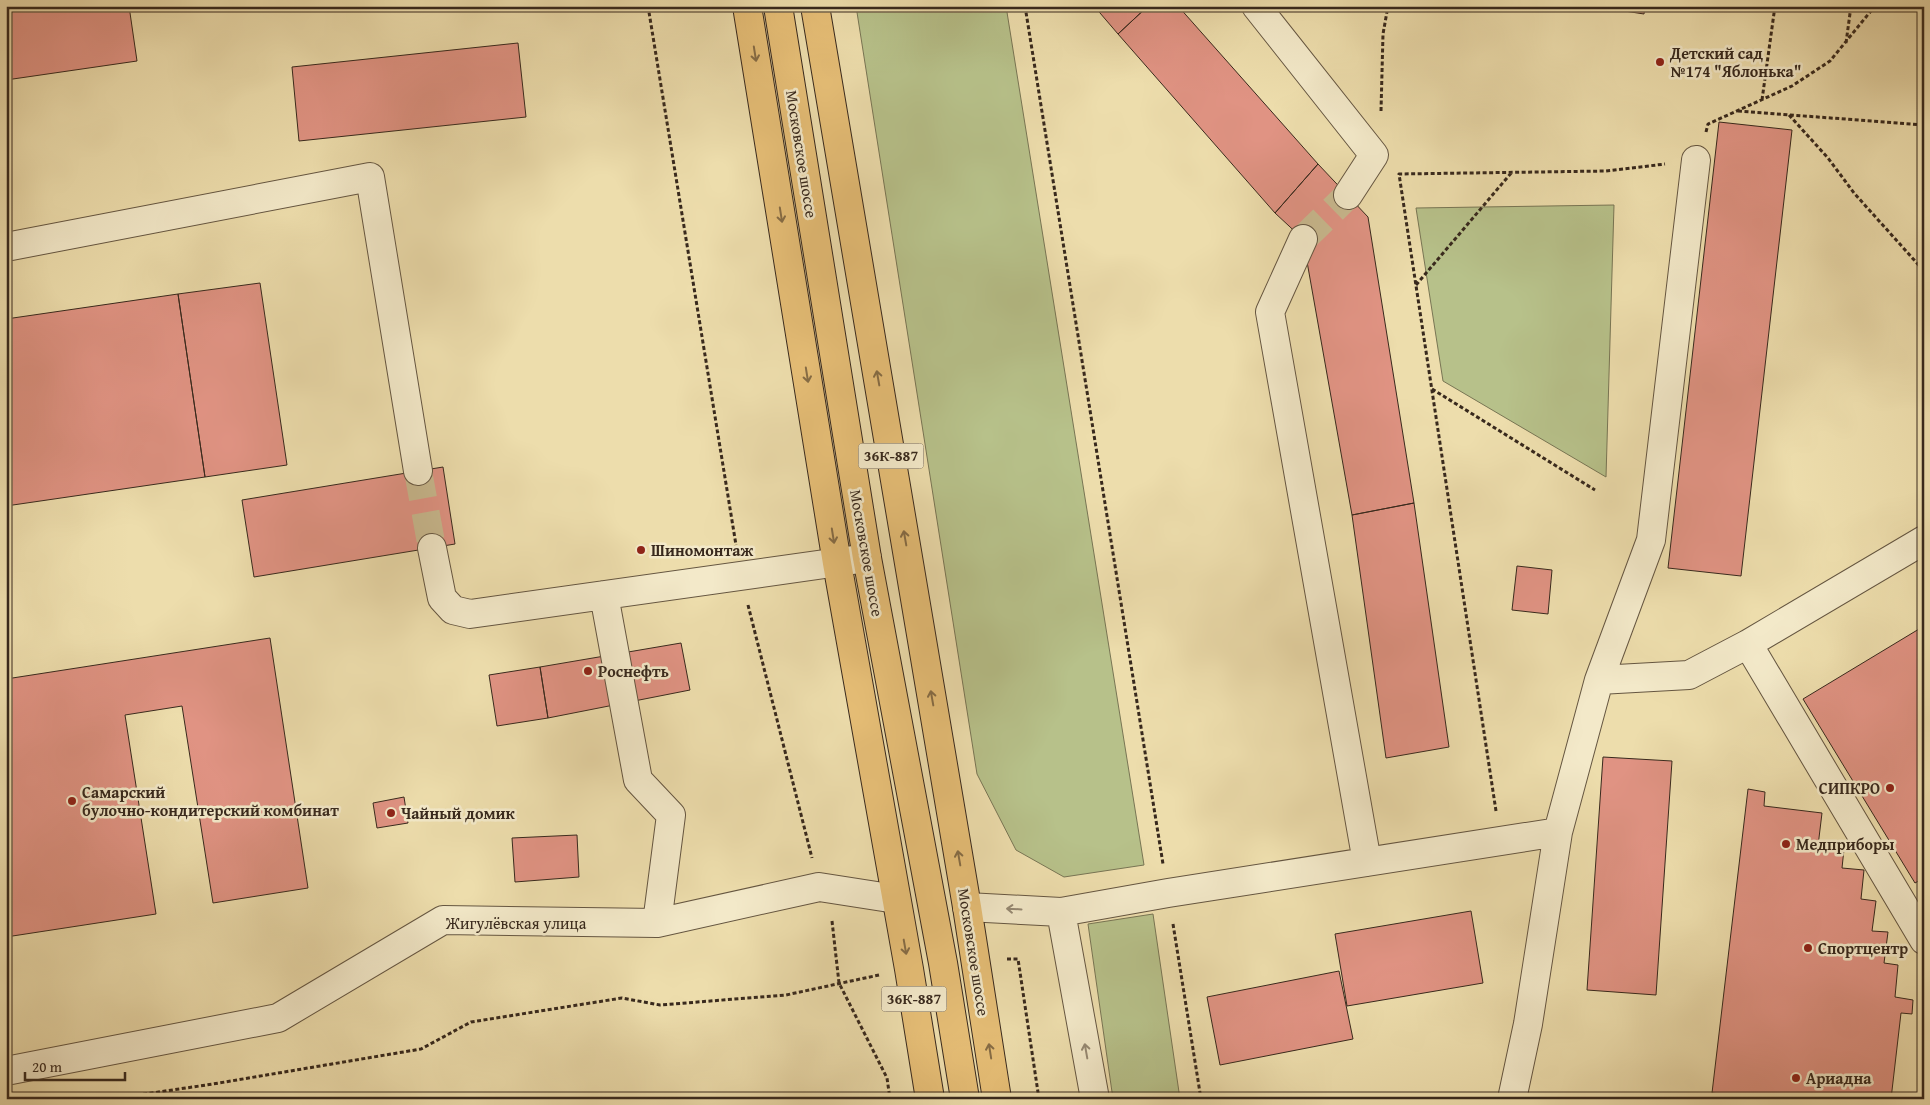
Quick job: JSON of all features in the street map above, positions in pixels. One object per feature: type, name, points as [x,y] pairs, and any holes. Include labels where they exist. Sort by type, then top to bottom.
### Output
[{"type":"main road","name":"Московское шоссе","points":[[747,6],[837,563],[930,1099]]},
{"type":"main road","name":"Московское шоссе","points":[[778,6],[867,558],[943,963],[965,1099]]},
{"type":"main road","name":"Московское шоссе","points":[[816,6],[967,906],[997,1099]]},
{"type":"main road","name":"Жигулёвская улица","points":[[896,899],[932,905],[967,906]]},
{"type":"street","points":[[1256,6],[1374,155],[1348,195]]},
{"type":"street","points":[[1512,1099],[1528,1024],[1558,832],[1599,680],[1651,540],[1696,160]]},
{"type":"street","points":[[6,247],[370,177],[418,471]]},
{"type":"street","points":[[1303,239],[1270,312],[1368,862]]},
{"type":"street","points":[[1599,680],[1689,675],[1748,644],[1924,540]]},
{"type":"street","points":[[432,548],[442,598],[453,610],[470,614],[867,558]]},
{"type":"street","points":[[604,594],[638,780],[671,815],[657,924]]},
{"type":"street","points":[[1748,644],[1924,940]]},
{"type":"street","points":[[967,906],[1061,912],[1168,893],[1558,832]]},
{"type":"street","name":"Жигулёвская улица","points":[[6,1071],[278,1018],[443,920],[657,924],[819,887],[896,899]]},
{"type":"street","points":[[1061,912],[1095,1099]]},
{"type":"path","points":[[1025,6],[1201,1099]]},
{"type":"path","points":[[1380,120],[1383,34],[1388,6]]},
{"type":"path","points":[[1762,100],[1775,6]]},
{"type":"path","points":[[1846,43],[1851,6]]},
{"type":"path","points":[[1398,174],[1606,171],[1696,160],[1708,124],[1792,86],[1830,62],[1875,6]]},
{"type":"path","points":[[1738,111],[1924,125]]},
{"type":"path","points":[[1789,115],[1924,271]]},
{"type":"path","points":[[1396,165],[1500,841]]},
{"type":"path","points":[[1415,286],[1512,172]]},
{"type":"path","points":[[1431,389],[1595,490]]},
{"type":"path","points":[[1018,958],[1040,1099]]},
{"type":"path","points":[[111,1099],[214,1084],[421,1049],[471,1022],[622,998],[660,1005],[786,994],[839,983]]},
{"type":"green space","points":[[856,6],[1006,6],[1144,865],[1064,877],[1016,850],[977,774]]},
{"type":"green space","points":[[1614,205],[1606,477],[1443,381],[1416,208]]},
{"type":"green space","points":[[1153,914],[1180,1099],[1113,1099],[1088,924]]},
{"type":"building","points":[[6,6],[129,6],[137,61],[6,80]]},
{"type":"building","points":[[1094,6],[1148,6],[1118,34]]},
{"type":"building","points":[[1148,6],[1178,6],[1318,164],[1275,213],[1118,34]]},
{"type":"building","points":[[1592,6],[1645,6],[1644,14]]},
{"type":"building","points":[[518,43],[526,117],[299,141],[292,67]]},
{"type":"building","points":[[1719,122],[1792,130],[1741,576],[1668,568]]},
{"type":"building","points":[[1318,164],[1368,217],[1414,503],[1352,515],[1303,239],[1275,213]]},
{"type":"building","points":[[260,283],[287,465],[205,477],[178,294]]},
{"type":"building","points":[[178,294],[205,477],[6,506],[6,319]]},
{"type":"building","points":[[443,467],[455,544],[254,577],[242,500]]},
{"type":"building","points":[[1414,503],[1449,747],[1386,758],[1352,515]]},
{"type":"building","points":[[1517,566],[1552,570],[1548,614],[1512,610]]},
{"type":"building","name":"СИПКРО","points":[[1924,626],[1924,878],[1915,883],[1803,699]]},
{"type":"building","name":"Самарский булочно-кондитерский комбинат","points":[[270,638],[308,888],[213,903],[182,706],[125,715],[156,914],[6,937],[6,679]]},
{"type":"building","points":[[681,643],[690,690],[548,718],[540,667]]},
{"type":"building","points":[[540,667],[548,718],[497,726],[489,675]]},
{"type":"building","points":[[1603,757],[1672,761],[1656,995],[1587,990]]},
{"type":"building","name":"Спортцентр","points":[[1748,789],[1765,792],[1764,806],[1822,813],[1818,846],[1844,849],[1842,868],[1864,870],[1861,899],[1876,901],[1872,931],[1888,932],[1884,963],[1898,965],[1895,997],[1913,1000],[1912,1014],[1901,1013],[1891,1099],[1759,1099],[1712,1093]]},
{"type":"building","points":[[404,797],[408,823],[377,828],[373,803]]},
{"type":"building","points":[[577,835],[579,877],[515,882],[512,838]]},
{"type":"building","points":[[1471,911],[1483,983],[1347,1006],[1335,934]]},
{"type":"building","points":[[1339,971],[1353,1039],[1220,1065],[1207,997]]},
{"type":"tunnel","points":[[1303,239],[1348,195]]},
{"type":"tunnel","points":[[418,471],[432,548]]},
{"type":"place","name":"Детский сад №174 \"Яблонька\"","points":[[1660,62]]},
{"type":"place","name":"Шиномонтаж","points":[[641,550]]},
{"type":"place","name":"Роснефть","points":[[588,671]]},
{"type":"place","name":"СИПКРО","points":[[1890,788]]},
{"type":"place","name":"Самарский булочно-кондитерский комбинат","points":[[72,801]]},
{"type":"place","name":"Чайный домик","points":[[391,813]]},
{"type":"place","name":"Медприборы","points":[[1786,844]]},
{"type":"place","name":"Спортцентр","points":[[1808,948]]},
{"type":"place","name":"Ариадна","points":[[1796,1078]]}]
